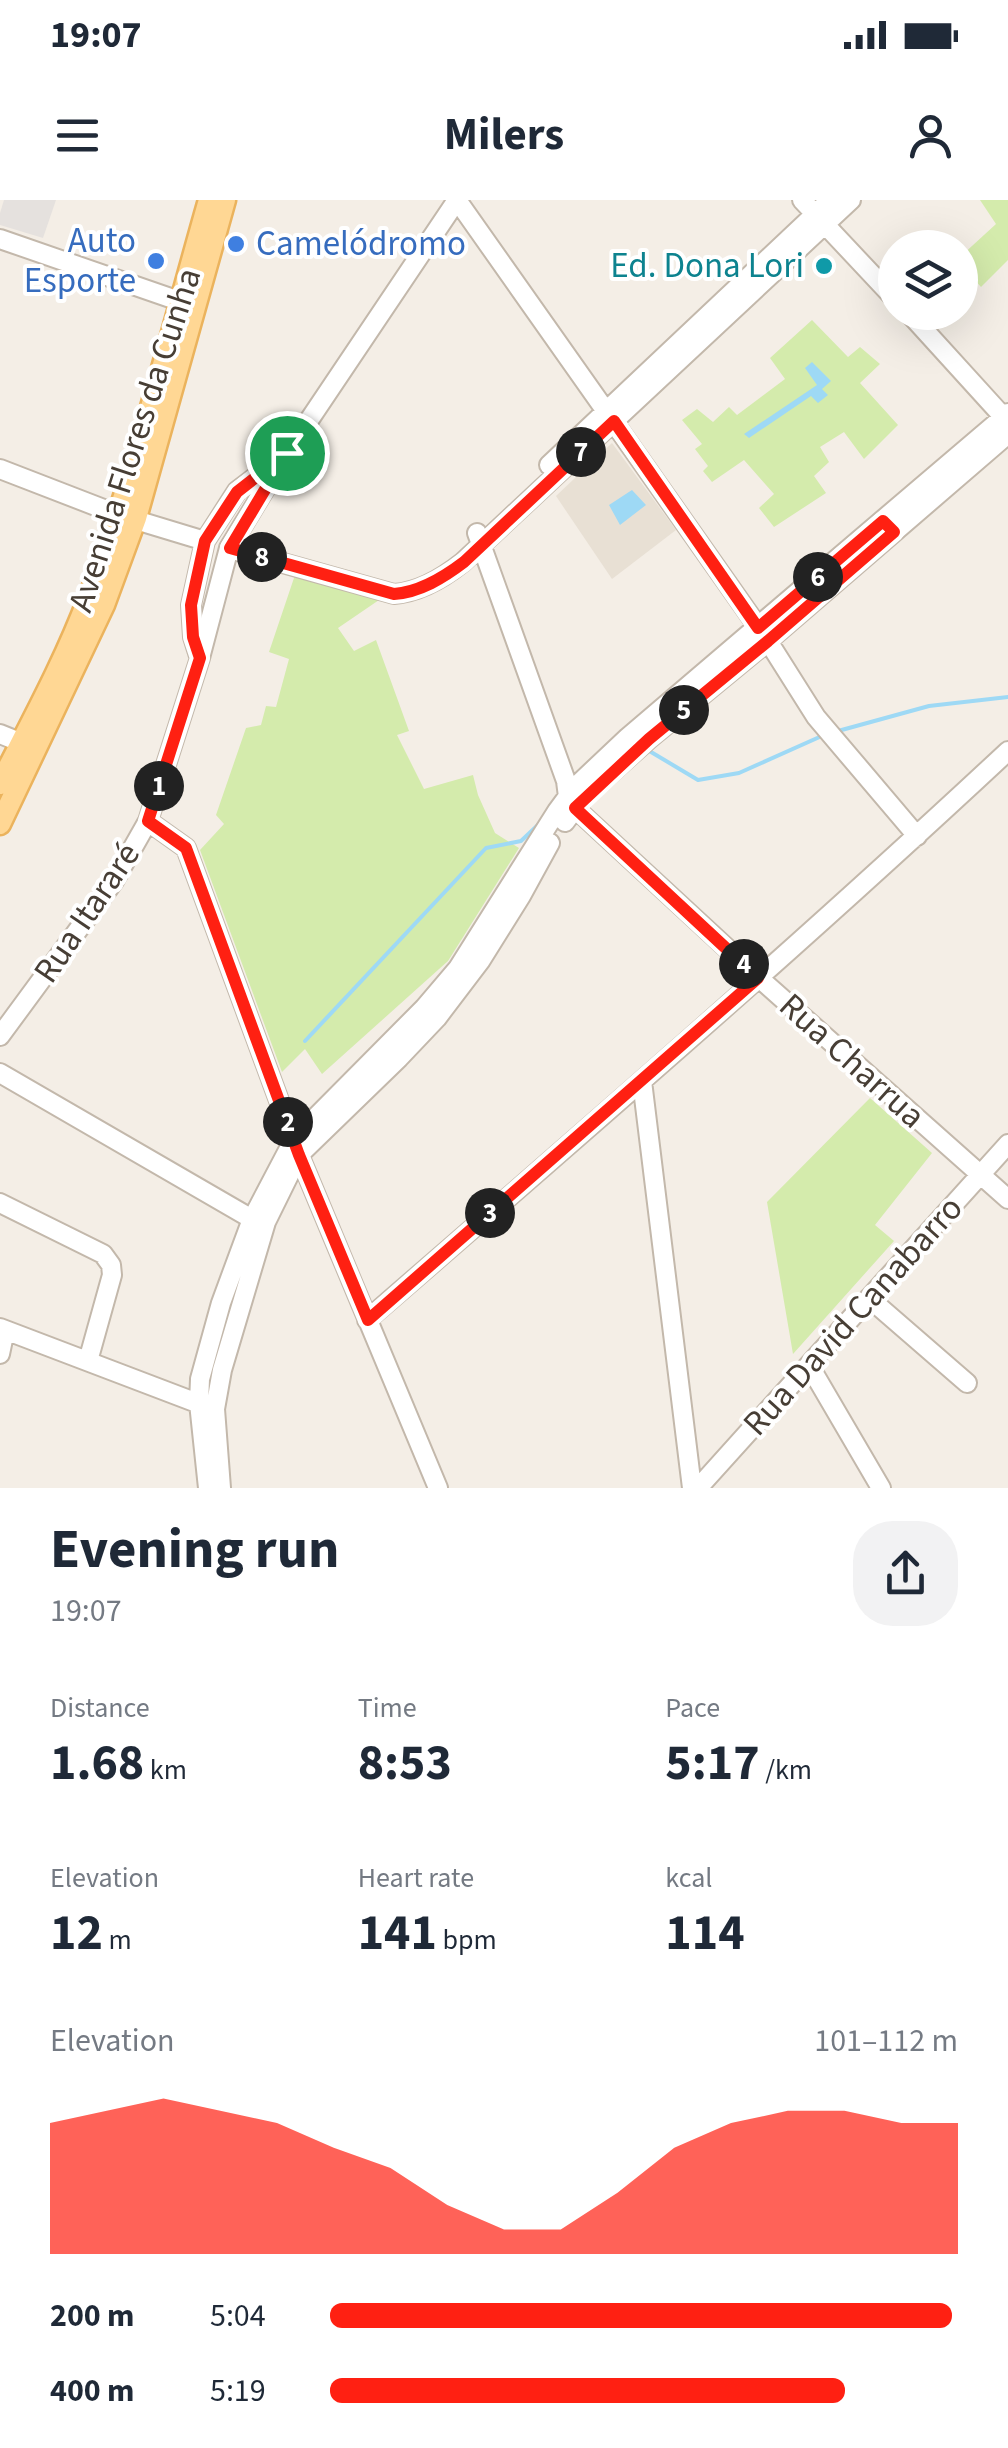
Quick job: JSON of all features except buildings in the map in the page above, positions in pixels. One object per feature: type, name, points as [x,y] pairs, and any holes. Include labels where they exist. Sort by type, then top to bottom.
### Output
[{"type":"main road","name":"Avenida Flores da Cunha","points":[[127,516],[209,200]]},
{"type":"main road","name":"Avenida Flores da Cunha","points":[[0,824],[88,601],[127,516],[225,200]]},
{"type":"main road","name":"Avenida Flores da Cunha","points":[[0,784],[29,745]]},
{"type":"street","points":[[457,200],[764,634],[816,717],[917,836]]},
{"type":"street","name":"Rua Itararé","points":[[0,1036],[114,881],[148,821],[230,548],[287,453],[457,200]]},
{"type":"street","points":[[230,548],[394,594],[410,593],[427,585],[761,275],[814,212],[830,200]]},
{"type":"street","points":[[814,212],[851,200]]},
{"type":"street","points":[[814,212],[878,281]]},
{"type":"street","points":[[0,239],[182,302]]},
{"type":"street","points":[[216,1486],[200,1379],[221,1303],[297,1147],[431,1013],[573,794],[628,737],[764,634],[1007,421],[924,330]]},
{"type":"street","points":[[200,658],[193,637],[191,605],[205,541],[237,492],[287,453]]},
{"type":"street","points":[[0,469],[205,541]]},
{"type":"street","points":[[480,538],[573,794]]},
{"type":"street","points":[[0,734],[29,745]]},
{"type":"street","points":[[368,1320],[642,1081],[1008,751]]},
{"type":"street","name":"Rua Charrua","points":[[573,794],[762,973],[984,1171],[1008,1199]]},
{"type":"street","points":[[148,821],[186,848],[297,1147],[438,1488]]},
{"type":"street","points":[[0,1074],[259,1220]]},
{"type":"street","points":[[642,1081],[695,1488]]},
{"type":"street","name":"Rua David Canabarro","points":[[695,1488],[1008,1144]]},
{"type":"street","name":"Rua Charrua","points":[[984,1171],[1008,1184]]},
{"type":"street","points":[[0,1203],[103,1254],[112,1264],[88,1362]]},
{"type":"street","points":[[869,1298],[966,1383]]},
{"type":"street","points":[[0,1354],[2,1330],[207,1406]]},
{"type":"street","points":[[808,1365],[881,1488]]},
{"type":"shaded area","points":[[4,200],[56,200],[43,238],[0,225]]},
{"type":"shaded area","points":[[612,443],[676,530],[612,579],[556,496]]},
{"type":"green space","points":[[980,200],[1008,200],[1008,260],[981,287],[978,240],[996,224]]},
{"type":"green space","points":[[812,320],[848,357],[860,347],[880,364],[860,383],[898,425],[864,459],[844,432],[820,447],[829,462],[814,476],[826,493],[774,527],[759,508],[774,494],[744,460],[712,482],[703,471],[708,466],[695,449],[702,444],[682,420],[697,409],[713,422],[729,407],[737,415],[785,379],[770,358]]},
{"type":"green space","points":[[295,575],[379,600],[338,628],[354,651],[376,640],[409,731],[397,735],[424,789],[473,775],[495,833],[519,848],[448,961],[322,1074],[305,1049],[282,1072],[200,850],[224,824],[216,815],[246,728],[261,725],[266,706],[276,707],[289,659],[269,652]]},
{"type":"green space","points":[[870,1098],[932,1153],[875,1225],[894,1241],[793,1354],[767,1202]]},
{"type":"water","points":[[812,362],[831,381],[822,389],[828,395],[818,403],[811,396],[749,438],[744,434],[817,385],[805,368]]},
{"type":"water","points":[[632,490],[646,505],[620,525],[609,505]]},
{"type":"waterway","points":[[838,731],[929,706],[1008,697]]},
{"type":"waterway","points":[[646,749],[698,780],[739,773],[824,735]]},
{"type":"waterway","points":[[305,1041],[486,848],[521,841],[539,824]]},
{"type":"place","name":"Camelódromo","points":[[236,244]]},
{"type":"place","name":"Auto Esporte","points":[[156,261]]},
{"type":"place","name":"Ed. Dona Lori","points":[[824,266]]},
{"type":"route","points":[[614,421],[758,628],[883,521],[894,532],[649,739],[575,808],[758,978],[368,1320],[299,1155],[186,848],[148,821],[200,658],[193,637],[191,605],[205,541],[237,492],[287,453],[230,548],[394,594],[410,593],[464,562],[614,421]]}]
